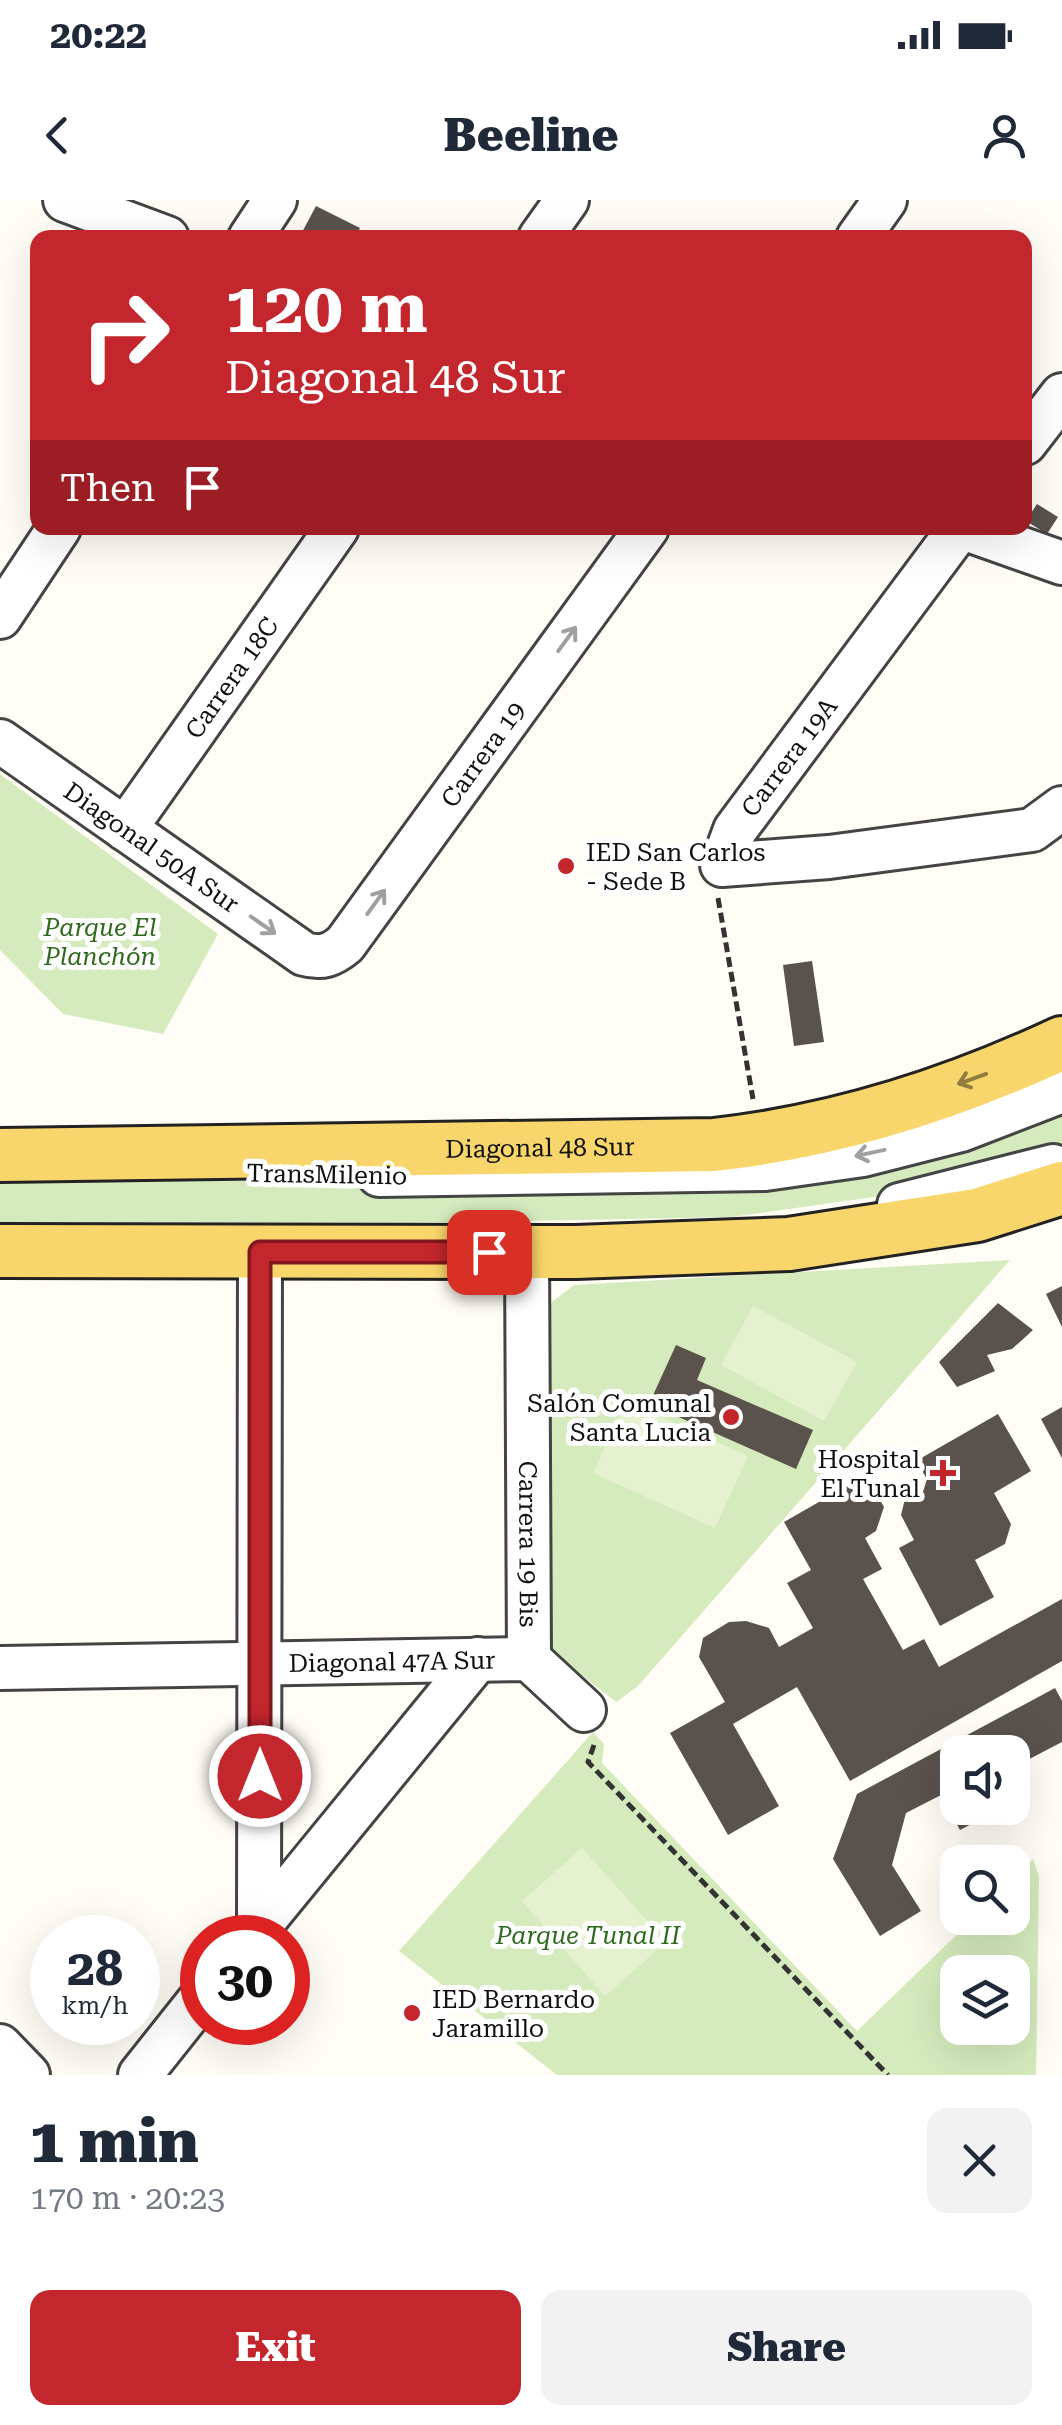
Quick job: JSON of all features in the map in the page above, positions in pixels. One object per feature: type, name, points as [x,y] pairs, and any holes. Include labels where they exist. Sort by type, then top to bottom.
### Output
[{"type":"main road","name":"Diagonal 48 Sur","points":[[0,1154],[605,1150],[760,1140],[886,1110],[1062,1043]]},
{"type":"main road","points":[[0,1251],[527,1252],[789,1244],[977,1215],[1062,1188]]},
{"type":"street","points":[[65,200],[146,230]]},
{"type":"street","points":[[255,230],[275,200]]},
{"type":"street","points":[[545,230],[566,200]]},
{"type":"street","points":[[864,230],[885,200]]},
{"type":"street","points":[[1032,434],[1062,395]]},
{"type":"street","points":[[0,617],[54,535]]},
{"type":"street","name":"Carrera 18C","points":[[125,830],[332,535]]},
{"type":"street","name":"Carrera 19","points":[[304,954],[318,958],[346,944],[642,535]]},
{"type":"street","name":"Carrera 19A","points":[[722,866],[734,830],[957,535]]},
{"type":"street","points":[[981,535],[1062,564]]},
{"type":"street","name":"Diagonal 50A Sur","points":[[0,741],[304,954]]},
{"type":"street","points":[[722,866],[829,858],[1032,830],[1061,809]]},
{"type":"street","name":"TransMilenio","points":[[0,1174],[517,1176],[765,1169],[863,1156],[962,1130],[1062,1092]]},
{"type":"street","points":[[0,1231],[527,1231],[767,1224],[876,1210],[1062,1164]]},
{"type":"street","points":[[977,1215],[1062,1210]]},
{"type":"street","points":[[255,1915],[260,1252]]},
{"type":"street","name":"Carrera 19 Bis","points":[[527,1252],[528,1659]]},
{"type":"street","name":"Diagonal 47A Sur","points":[[0,1668],[528,1659],[584,1710]]},
{"type":"street","points":[[269,1915],[478,1660]]},
{"type":"street","points":[[140,2075],[180,2025]]},
{"type":"street","points":[[0,2046],[28,2075]]},
{"type":"path","points":[[722,866],[718,897],[760,1140]]},
{"type":"path","points":[[584,1710],[600,1727],[588,1762],[888,2075]]},
{"type":"green space","name":"Parque El Planchón","points":[[0,774],[218,934],[163,1034],[63,1014],[0,950]]},
{"type":"green space","points":[[1062,1104],[1062,1152],[938,1188],[732,1217],[413,1223],[0,1222],[0,1181],[692,1180]]},
{"type":"green space","points":[[1010,1260],[638,1686],[616,1702],[547,1648],[543,1322],[552,1302],[574,1285]]},
{"type":"green space","points":[[753,1306],[857,1362],[824,1421],[721,1365]]},
{"type":"green space","points":[[626,1401],[748,1456],[715,1528],[593,1473]]},
{"type":"green space","name":"Parque Tunal II","points":[[593,1732],[604,1744],[602,1763],[857,2031],[956,1935],[1030,1935],[1033,1859],[1039,1876],[1036,2075],[557,2075],[399,1951]]},
{"type":"green space","points":[[582,1848],[666,1942],[605,1996],[522,1901]]},
{"type":"building","points":[[316,206],[360,228],[359,230],[303,230]]},
{"type":"building","points":[[1037,504],[1058,517],[1047,534],[1032,525],[1032,512]]},
{"type":"building","points":[[812,961],[824,1042],[794,1046],[783,965]]},
{"type":"building","points":[[1062,1286],[1062,1327],[1046,1294]]},
{"type":"building","points":[[998,1303],[1033,1330],[1012,1349],[987,1355],[995,1371],[957,1387],[939,1362]]},
{"type":"building","name":"Salón Comunal Santa Lucia","points":[[676,1345],[706,1358],[697,1380],[813,1430],[796,1469],[649,1404]]},
{"type":"building","points":[[1062,1407],[1062,1458],[1041,1419]]},
{"type":"building","points":[[998,1414],[1031,1471],[994,1493],[1011,1524],[1005,1544],[975,1560],[994,1597],[940,1626],[899,1548],[914,1540],[901,1515],[907,1491],[922,1495],[927,1479],[916,1461]]},
{"type":"building","points":[[866,1475],[884,1507],[876,1531],[865,1538],[882,1569],[863,1579],[903,1650],[924,1639],[939,1667],[1062,1599],[1062,1661],[850,1781],[797,1687],[733,1724],[779,1806],[728,1835],[670,1733],[725,1702],[699,1657],[703,1638],[729,1622],[746,1621],[769,1628],[779,1647],[813,1628],[787,1583],[811,1570],[784,1522]]},
{"type":"building","points":[[1055,1688],[1062,1701],[1062,1742],[1030,1759],[1030,1735],[967,1735]]},
{"type":"building","points":[[940,1750],[940,1796],[906,1813],[892,1865],[921,1911],[880,1936],[833,1859],[857,1794]]},
{"type":"place","name":"IED San Carlos - Sede B","points":[[566,866]]},
{"type":"place","name":"Salón Comunal Santa Lucia","points":[[731,1417]]},
{"type":"place","name":"Hospital El Tunal","points":[[943,1473]]},
{"type":"place","name":"IED Bernardo Jaramillo","points":[[412,2013]]},
{"type":"route","points":[[260,1776],[260,1252],[489,1252]]}]
